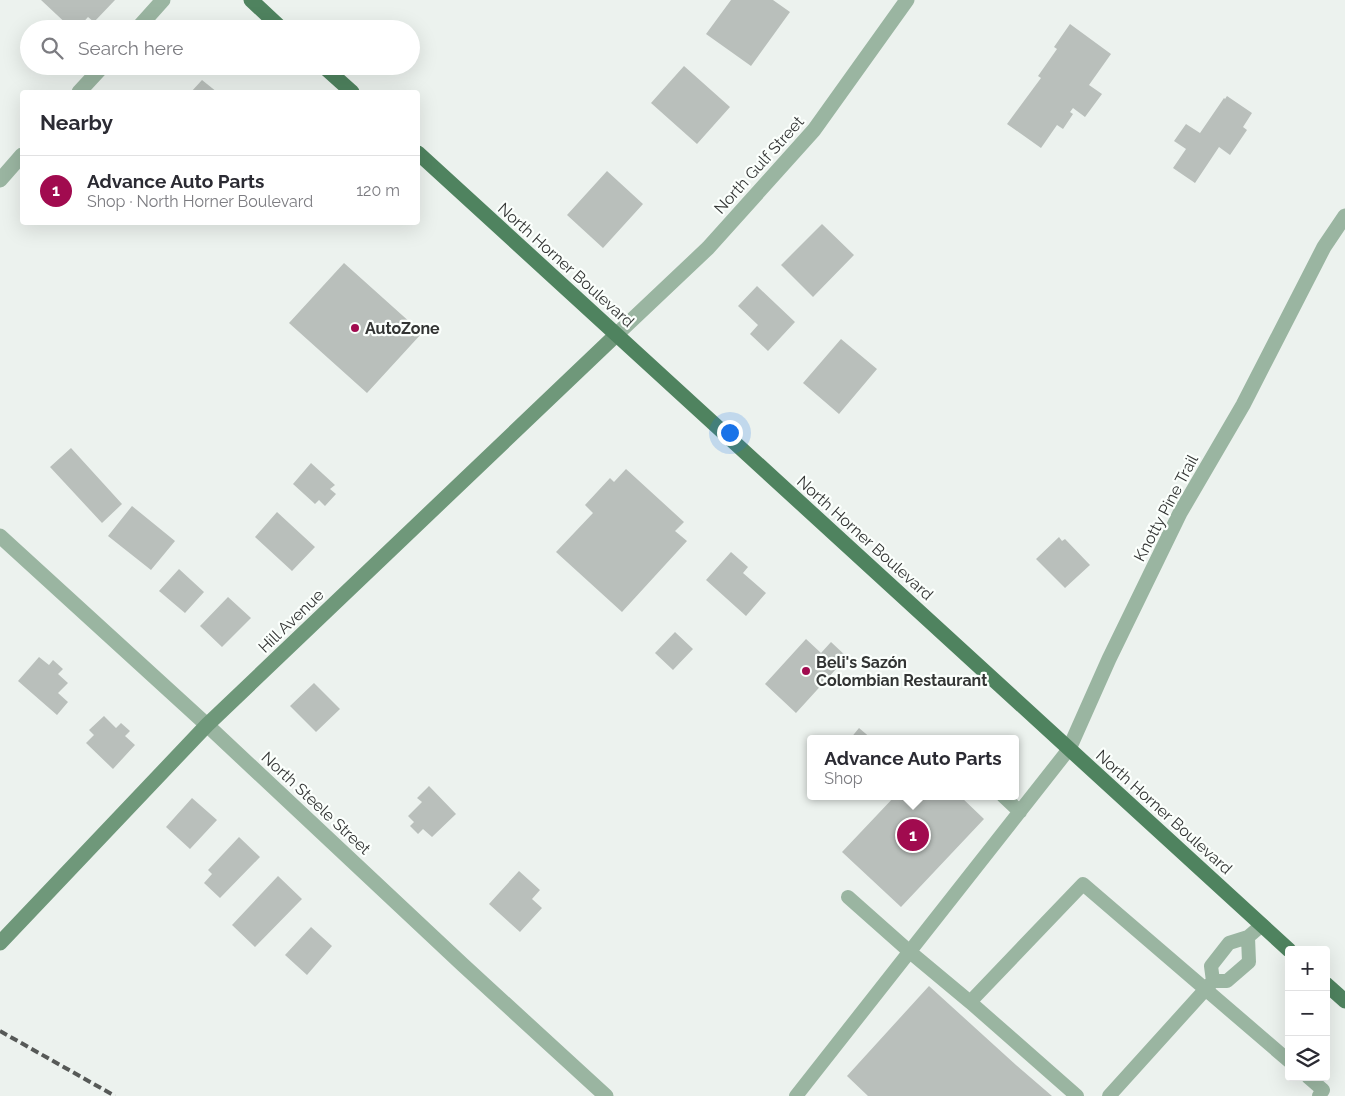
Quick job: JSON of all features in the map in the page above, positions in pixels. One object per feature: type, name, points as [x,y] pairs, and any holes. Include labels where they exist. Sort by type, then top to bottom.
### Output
[{"type":"main road","points":[[251,0],[272,20]]},
{"type":"main road","points":[[333,75],[350,90]]},
{"type":"main road","name":"North Horner Boulevard","points":[[420,155],[1285,946]]},
{"type":"main road","points":[[1330,988],[1345,1001]]},
{"type":"street","points":[[145,20],[163,0]]},
{"type":"street","name":"North Gulf Street","points":[[616,335],[708,248],[814,130],[907,0]]},
{"type":"street","points":[[81,90],[95,75]]},
{"type":"street","points":[[0,180],[20,157]]},
{"type":"street","name":"Knotty Pine Trail","points":[[1069,749],[1109,659],[1180,513],[1243,405],[1324,247],[1345,216]]},
{"type":"street","name":"Hill Avenue","points":[[2,942],[207,725],[616,335]]},
{"type":"street","name":"North Steele Street","points":[[0,536],[207,725],[448,952],[606,1096]]},
{"type":"lane","points":[[796,1096],[1069,749]]},
{"type":"lane","points":[[1007,800],[1020,812]]},
{"type":"lane","points":[[970,1002],[1083,884],[1209,985],[1285,1057]]},
{"type":"lane","points":[[848,897],[1078,1096]]},
{"type":"lane","points":[[1209,985],[1211,966],[1229,943],[1248,937],[1262,924]]},
{"type":"lane","points":[[1109,1096],[1209,985],[1227,981],[1249,962],[1248,937]]},
{"type":"lane","points":[[1313,1081],[1323,1090],[1318,1096]]},
{"type":"building","points":[[41,0],[115,0],[96,20],[92,20],[88,17],[85,20],[62,20]]},
{"type":"building","points":[[731,0],[773,0],[790,12],[751,66],[706,34]]},
{"type":"building","points":[[1070,24],[1111,54],[1089,85],[1102,94],[1085,117],[1073,108],[1070,112],[1073,114],[1063,129],[1057,125],[1041,148],[1007,124],[1041,78],[1038,76],[1057,49],[1054,47]]},
{"type":"building","points":[[684,66],[730,107],[697,144],[651,103]]},
{"type":"building","points":[[202,80],[214,90],[193,90]]},
{"type":"building","points":[[1227,96],[1252,113],[1243,127],[1247,130],[1230,155],[1219,147],[1195,183],[1173,168],[1186,149],[1174,141],[1186,124],[1200,133]]},
{"type":"building","points":[[607,171],[643,204],[603,248],[567,215]]},
{"type":"building","points":[[822,224],[854,255],[813,297],[781,265]]},
{"type":"building","name":"AutoZone","points":[[344,263],[422,333],[367,393],[289,323]]},
{"type":"building","points":[[757,286],[795,322],[768,351],[750,334],[758,325],[738,306]]},
{"type":"building","points":[[841,339],[877,369],[839,414],[803,383]]},
{"type":"building","points":[[71,448],[122,504],[102,523],[50,467]]},
{"type":"building","points":[[311,463],[335,485],[330,489],[336,494],[325,506],[319,500],[315,504],[293,484]]},
{"type":"building","points":[[626,469],[684,522],[675,531],[687,541],[622,612],[556,552],[593,513],[585,505],[610,478],[614,482]]},
{"type":"building","points":[[132,506],[175,541],[151,570],[108,536]]},
{"type":"building","points":[[277,512],[315,547],[292,571],[255,537]]},
{"type":"building","points":[[1059,537],[1062,541],[1065,539],[1090,565],[1065,588],[1036,559]]},
{"type":"building","points":[[731,552],[748,567],[743,573],[766,593],[746,616],[706,580]]},
{"type":"building","points":[[179,569],[204,592],[185,613],[159,591]]},
{"type":"building","points":[[228,597],[251,618],[222,647],[200,626]]},
{"type":"building","points":[[675,632],[693,649],[673,670],[655,653]]},
{"type":"building","name":"Beli's Sazón Colombian Restaurant","points":[[806,639],[821,653],[831,642],[847,657],[796,713],[765,684]]},
{"type":"building","points":[[39,657],[49,665],[53,660],[63,669],[58,674],[68,683],[58,693],[68,702],[57,715],[18,681]]},
{"type":"building","points":[[314,683],[340,709],[316,732],[290,706]]},
{"type":"building","points":[[104,716],[116,728],[121,723],[130,731],[125,736],[135,745],[113,769],[86,743],[94,735],[89,730]]},
{"type":"building","points":[[859,728],[867,735],[853,735]]},
{"type":"building","points":[[429,786],[456,814],[432,837],[423,829],[418,834],[410,826],[414,822],[408,816],[422,802],[417,798]]},
{"type":"building","points":[[192,798],[217,820],[190,849],[166,827]]},
{"type":"building","points":[[891,800],[964,800],[984,819],[901,907],[842,852]]},
{"type":"building","points":[[239,837],[260,857],[220,898],[204,883],[212,874],[208,870]]},
{"type":"building","points":[[519,871],[540,890],[532,899],[542,908],[520,932],[489,904]]},
{"type":"building","points":[[278,876],[302,899],[255,947],[232,925]]},
{"type":"building","points":[[311,927],[332,946],[307,975],[285,955]]},
{"type":"building","points":[[929,986],[1052,1096],[868,1096],[847,1076]]},
{"type":"railway","points":[[0,1031],[115,1096]]},
{"type":"place","name":"AutoZone","points":[[355,328]]},
{"type":"place","name":"Beli's Sazón Colombian Restaurant","points":[[806,671]]},
{"type":"place","name":"Advance Auto Parts","points":[[913,835]]}]
